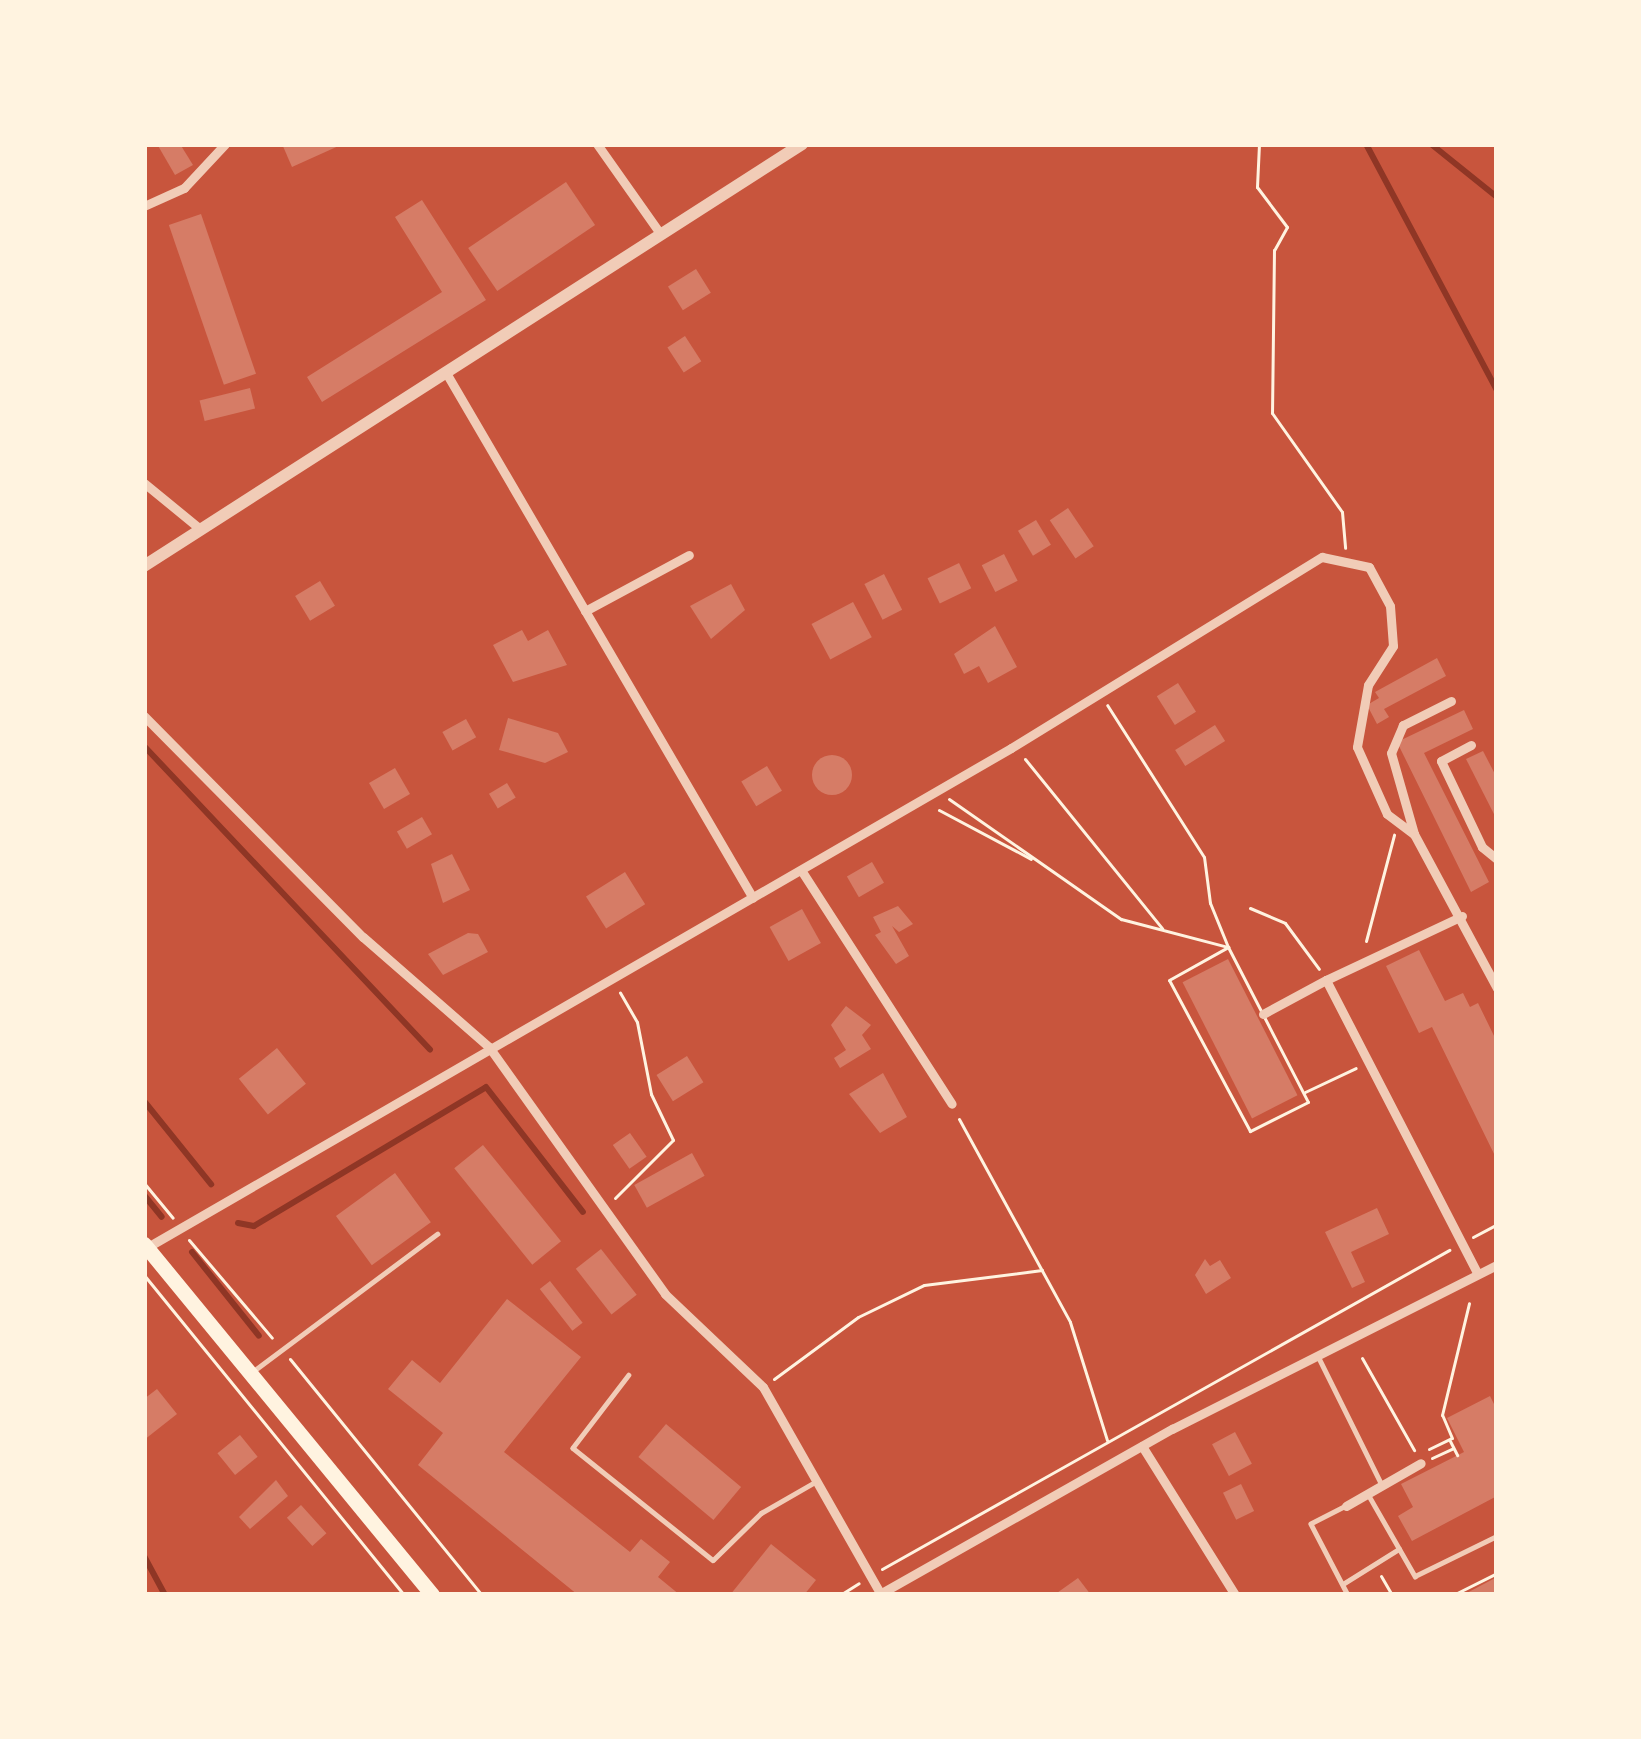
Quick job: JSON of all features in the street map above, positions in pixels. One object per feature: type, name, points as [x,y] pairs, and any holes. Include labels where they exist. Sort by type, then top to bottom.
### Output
[{"type":"main road","points":[[145,1247],[432,1595]]},
{"type":"street","points":[[144,206],[184,188],[225,144]]},
{"type":"street","points":[[597,144],[659,232]]},
{"type":"street","points":[[144,566],[802,144]]},
{"type":"street","points":[[445,371],[753,898]]},
{"type":"street","points":[[144,483],[199,528]]},
{"type":"street","points":[[584,611],[689,555]]},
{"type":"street","points":[[145,1247],[938,791],[1322,557],[1346,557],[1369,567],[1390,606],[1393,646],[1368,686],[1357,747],[1396,821],[1414,834]]},
{"type":"street","points":[[1451,700],[1403,725],[1393,739],[1414,834],[1497,988]]},
{"type":"street","points":[[144,716],[363,937],[488,1046],[602,1215],[665,1294],[763,1388],[879,1594],[1142,1446],[1476,1271],[1497,1265]]},
{"type":"street","points":[[1471,745],[1441,760],[1482,847],[1497,859]]},
{"type":"street","points":[[801,870],[952,1104]]},
{"type":"street","points":[[1262,1013],[1462,916]]},
{"type":"street","points":[[1326,980],[1476,1271]]},
{"type":"street","points":[[1142,1446],[1235,1595]]},
{"type":"street","points":[[1346,1506],[1419,1460]]},
{"type":"lane","points":[[251,1372],[437,1234]]},
{"type":"lane","points":[[1317,1354],[1382,1485]]},
{"type":"lane","points":[[629,1375],[573,1448],[713,1560],[761,1513],[814,1482]]},
{"type":"lane","points":[[1368,1494],[1415,1576],[1497,1536]]},
{"type":"lane","points":[[1346,1506],[1311,1524],[1348,1595]]},
{"type":"lane","points":[[1343,1584],[1400,1549]]},
{"type":"path","points":[[1259,144],[1257,188],[1287,227],[1274,250],[1272,413],[1342,512],[1346,557]]},
{"type":"path","points":[[1102,691],[1128,747],[1204,857],[1210,903],[1228,947],[1308,1102],[1250,1131],[1169,980],[1228,947]]},
{"type":"path","points":[[1011,748],[1051,784],[1132,898],[1164,929]]},
{"type":"path","points":[[938,791],[1121,919],[1228,947]]},
{"type":"path","points":[[922,800],[1036,861]]},
{"type":"path","points":[[1362,961],[1396,821]]},
{"type":"path","points":[[1250,908],[1285,922],[1326,980]]},
{"type":"path","points":[[602,1215],[674,1140],[651,1094],[638,1022],[613,980]]},
{"type":"path","points":[[1304,1093],[1369,1062]]},
{"type":"path","points":[[952,1104],[1070,1322],[1108,1442]]},
{"type":"path","points":[[144,1183],[170,1215]]},
{"type":"path","points":[[1478,1234],[1497,1224]]},
{"type":"path","points":[[188,1238],[273,1340]]},
{"type":"path","points":[[878,1571],[1453,1248]]},
{"type":"path","points":[[763,1388],[858,1317],[924,1285],[1042,1270]]},
{"type":"path","points":[[144,1274],[404,1595]]},
{"type":"path","points":[[1457,1455],[1442,1415],[1469,1303]]},
{"type":"path","points":[[289,1358],[482,1595]]},
{"type":"path","points":[[1362,1358],[1419,1460]]},
{"type":"path","points":[[1419,1460],[1449,1439]]},
{"type":"path","points":[[1419,1460],[1454,1448]]},
{"type":"path","points":[[1374,1564],[1392,1595]]},
{"type":"path","points":[[1453,1595],[1497,1573]]},
{"type":"building","points":[[157,144],[180,144],[193,165],[175,175]]},
{"type":"building","points":[[282,144],[343,144],[292,167]]},
{"type":"building","points":[[566,182],[595,225],[497,291],[468,248]]},
{"type":"building","points":[[422,200],[486,300],[322,402],[307,377],[442,292],[395,217]]},
{"type":"building","points":[[201,214],[256,374],[224,385],[169,225]]},
{"type":"building","points":[[696,269],[711,293],[683,310],[668,286]]},
{"type":"building","points":[[685,336],[701,361],[684,373],[667,347]]},
{"type":"building","points":[[250,388],[255,408],[205,421],[200,401]]},
{"type":"building","points":[[1068,508],[1094,546],[1075,558],[1050,520]]},
{"type":"building","points":[[1036,520],[1051,545],[1033,556],[1018,531]]},
{"type":"building","points":[[1004,554],[1018,581],[995,592],[982,565]]},
{"type":"building","points":[[959,563],[971,588],[940,604],[928,578]]},
{"type":"building","points":[[884,574],[902,610],[883,620],[864,584]]},
{"type":"building","points":[[320,581],[335,606],[310,621],[295,596]]},
{"type":"building","points":[[731,584],[745,610],[711,639],[690,606]]},
{"type":"building","points":[[853,602],[872,637],[830,659],[812,624]]},
{"type":"building","points":[[995,626],[1017,667],[988,683],[979,666],[964,674],[954,654]]},
{"type":"building","points":[[522,630],[528,641],[548,630],[567,665],[513,682],[493,645]]},
{"type":"building","points":[[1437,658],[1446,676],[1384,709],[1389,717],[1377,724],[1367,705],[1379,698],[1375,692]]},
{"type":"building","points":[[1178,683],[1196,712],[1175,725],[1157,696]]},
{"type":"building","points":[[1464,710],[1473,729],[1424,753],[1489,882],[1471,892],[1397,742]]},
{"type":"building","points":[[508,718],[558,733],[568,752],[545,763],[499,750]]},
{"type":"building","points":[[466,719],[476,737],[453,750],[442,732]]},
{"type":"building","points":[[1215,725],[1225,741],[1185,766],[1175,750]]},
{"type":"building","points":[[1483,751],[1497,778],[1497,820],[1466,759]]},
{"type":"building","points":[[832,755],[846,761],[852,775],[846,789],[832,795],[818,789],[812,775],[818,761]]},
{"type":"building","points":[[767,766],[782,791],[756,806],[741,781]]},
{"type":"building","points":[[395,768],[410,794],[384,809],[369,783]]},
{"type":"building","points":[[507,783],[516,798],[498,808],[489,794]]},
{"type":"building","points":[[422,817],[432,834],[407,849],[397,832]]},
{"type":"building","points":[[452,854],[470,890],[443,903],[431,864]]},
{"type":"building","points":[[872,862],[884,883],[859,897],[847,876]]},
{"type":"building","points":[[625,872],[645,904],[606,929],[586,896]]},
{"type":"building","points":[[898,906],[913,924],[899,932],[892,926],[909,956],[896,964],[875,935],[881,932],[873,917]]},
{"type":"building","points":[[802,909],[821,943],[789,961],[770,927]]},
{"type":"building","points":[[468,933],[478,934],[488,952],[443,975],[428,954]]},
{"type":"building","points":[[1419,950],[1445,1001],[1463,993],[1470,1007],[1478,1003],[1497,1042],[1497,1160],[1432,1027],[1419,1033],[1386,966]]},
{"type":"building","points":[[1228,959],[1297,1095],[1252,1118],[1183,982]]},
{"type":"building","points":[[846,1006],[871,1025],[862,1035],[871,1049],[840,1068],[834,1058],[846,1050],[831,1025]]},
{"type":"building","points":[[277,1048],[306,1084],[268,1115],[239,1079]]},
{"type":"building","points":[[687,1056],[703,1082],[673,1101],[656,1075]]},
{"type":"building","points":[[883,1073],[907,1117],[880,1133],[849,1094]]},
{"type":"building","points":[[630,1133],[647,1157],[629,1169],[613,1145]]},
{"type":"building","points":[[483,1145],[561,1241],[532,1265],[454,1168]]},
{"type":"building","points":[[692,1153],[705,1176],[647,1208],[634,1185]]},
{"type":"building","points":[[395,1173],[431,1222],[372,1265],[336,1216]]},
{"type":"building","points":[[1377,1208],[1389,1234],[1351,1252],[1365,1282],[1352,1288],[1325,1232]]},
{"type":"building","points":[[601,1249],[637,1295],[611,1314],[576,1269]]},
{"type":"building","points":[[1205,1259],[1210,1266],[1220,1260],[1231,1278],[1206,1294],[1195,1275]]},
{"type":"building","points":[[550,1281],[583,1323],[572,1331],[540,1289]]},
{"type":"building","points":[[507,1299],[581,1357],[504,1452],[630,1552],[641,1539],[670,1562],[658,1577],[680,1595],[578,1595],[418,1465],[443,1433],[388,1389],[412,1360],[440,1383]]},
{"type":"building","points":[[157,1389],[177,1414],[144,1440],[144,1399]]},
{"type":"building","points":[[1490,1396],[1497,1410],[1497,1496],[1412,1541],[1398,1516],[1413,1507],[1401,1484],[1464,1452],[1447,1418]]},
{"type":"building","points":[[666,1424],[741,1487],[713,1520],[638,1457]]},
{"type":"building","points":[[1235,1432],[1252,1464],[1229,1476],[1212,1444]]},
{"type":"building","points":[[240,1435],[258,1457],[235,1475],[217,1453]]},
{"type":"building","points":[[276,1480],[288,1496],[250,1529],[239,1517]]},
{"type":"building","points":[[1241,1484],[1254,1511],[1236,1520],[1223,1493]]},
{"type":"building","points":[[301,1505],[326,1533],[312,1546],[287,1518]]},
{"type":"building","points":[[771,1544],[816,1580],[804,1595],[730,1595]]},
{"type":"building","points":[[1497,1577],[1497,1595],[1463,1595]]},
{"type":"building","points":[[1078,1578],[1091,1595],[1054,1595]]},
{"type":"waterway","points":[[1366,144],[1497,390]]},
{"type":"waterway","points":[[1431,144],[1497,197]]},
{"type":"waterway","points":[[144,746],[430,1050]]},
{"type":"waterway","points":[[238,1223],[254,1226],[486,1087],[583,1212]]},
{"type":"waterway","points":[[144,1101],[211,1184]]},
{"type":"waterway","points":[[144,1195],[162,1217]]},
{"type":"waterway","points":[[192,1252],[259,1336]]},
{"type":"waterway","points":[[144,1556],[165,1595]]}]
